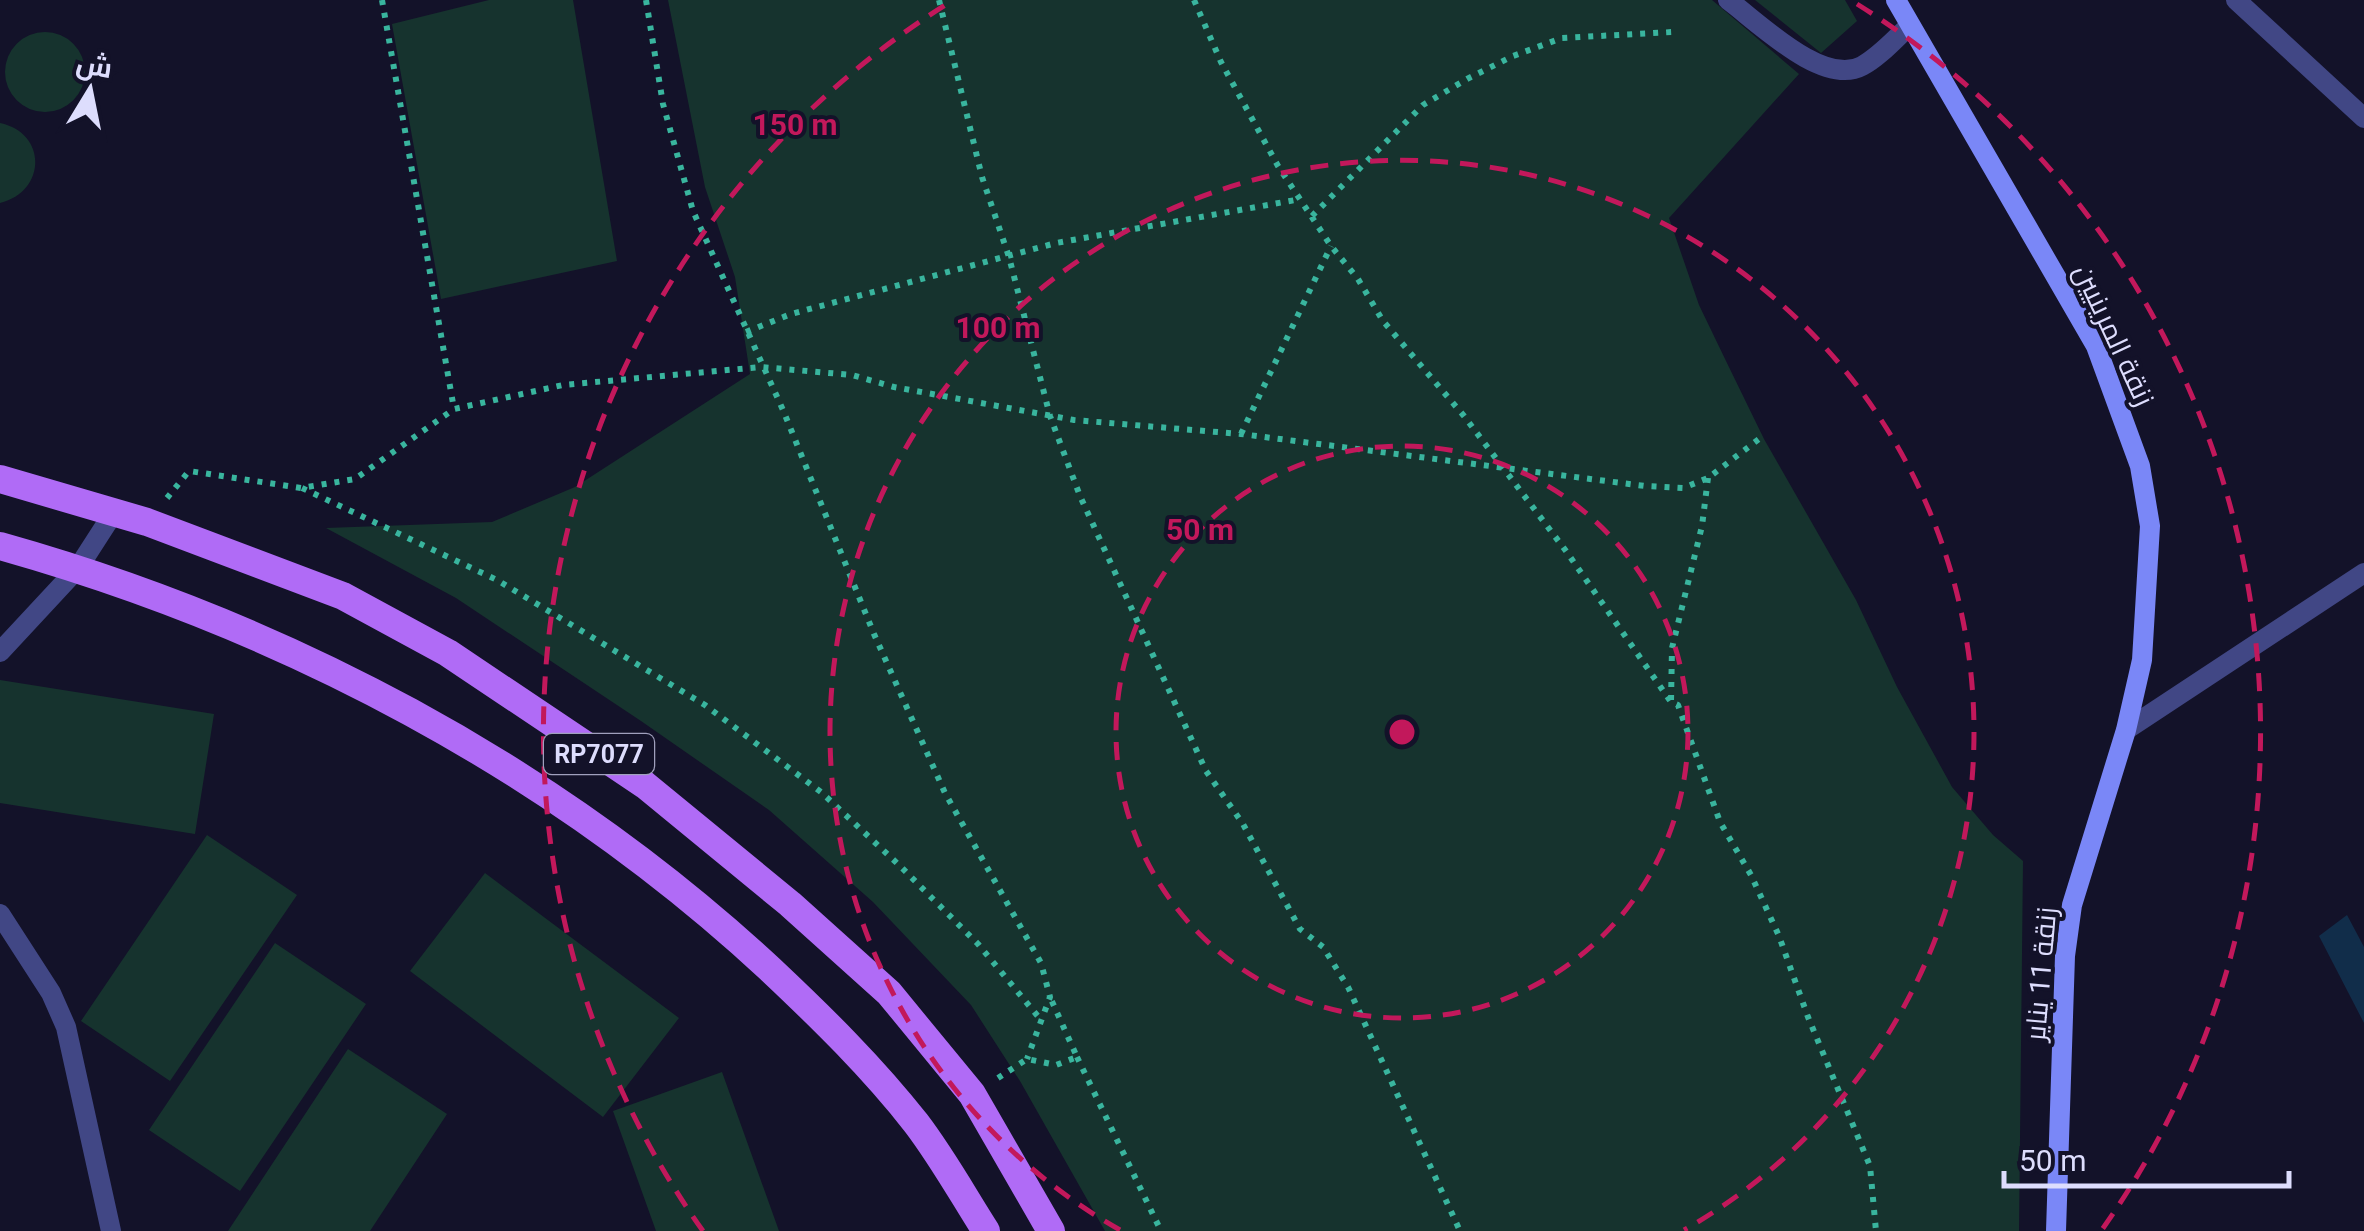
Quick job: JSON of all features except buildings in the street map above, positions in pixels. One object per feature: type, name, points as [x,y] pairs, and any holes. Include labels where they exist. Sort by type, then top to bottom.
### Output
[{"type":"main road","name":"زنقة المرينيين","points":[[1902,11],[2096,346],[2140,466],[2150,526],[2148,588],[2142,660],[2126,730]]},
{"type":"main road","name":"RP7077","points":[[0,479],[147,522],[344,596],[448,652],[646,785],[790,904],[889,993],[972,1094],[1051,1231]]},
{"type":"main road","name":"RP7077","points":[[0,546],[78,568],[257,636],[399,706],[495,759],[586,819],[712,916],[835,1030],[917,1124],[986,1231]]},
{"type":"main road","name":"زنقة 11 يناير","points":[[2056,1231],[2065,956],[2072,905],[2126,730]]},
{"type":"street","points":[[1728,0],[1807,59],[1827,68],[1860,67],[1902,11]]},
{"type":"street","points":[[2236,0],[2364,118]]},
{"type":"street","points":[[0,652],[78,568],[114,512]]},
{"type":"street","points":[[2126,730],[2364,573]]},
{"type":"street","points":[[0,914],[52,992],[66,1028],[112,1231]]},
{"type":"path","points":[[382,0],[454,408]]},
{"type":"path","points":[[646,0],[664,104],[693,212],[783,410],[874,634],[945,793],[1041,963],[1050,997],[1076,1057],[1160,1231]]},
{"type":"path","points":[[939,0],[982,178],[1008,257],[1050,416],[1080,496],[1206,771],[1244,824],[1300,929],[1324,947],[1348,987],[1460,1231]]},
{"type":"path","points":[[1194,0],[1222,62],[1278,166],[1358,278],[1383,321],[1423,364],[1576,564],[1671,702],[1678,705],[1720,822],[1751,874],[1779,936],[1808,1018],[1870,1166],[1876,1231]]},
{"type":"path","points":[[1312,216],[1423,106],[1467,79],[1562,38],[1673,32]]},
{"type":"path","points":[[746,332],[791,314],[1056,243],[1300,199]]},
{"type":"path","points":[[1241,434],[1332,246]]},
{"type":"path","points":[[300,488],[355,480],[454,408],[563,385],[761,367],[852,376],[894,388],[1050,416],[1241,434],[1646,486],[1684,488],[1708,478],[1759,440]]},
{"type":"path","points":[[147,522],[189,471],[300,488],[497,580],[705,705],[821,792],[978,944],[1041,1020]]},
{"type":"path","points":[[1671,702],[1672,648],[1702,526],[1708,478]]},
{"type":"path","points":[[1014,1068],[1027,1059],[1050,997]]},
{"type":"path","points":[[1027,1059],[1056,1065],[1076,1057]]},
{"type":"green space","points":[[489,0],[573,0],[617,261],[441,299],[392,24]]},
{"type":"green space","points":[[668,0],[1712,0],[1799,74],[1669,218],[1699,305],[1764,439],[1856,600],[1897,687],[1952,787],[1993,835],[2023,861],[2019,1231],[1105,1231],[1020,1081],[971,1005],[873,902],[769,810],[641,721],[456,598],[326,528],[492,522],[575,487],[750,374],[735,277],[705,187]]},
{"type":"green space","points":[[1755,0],[1845,0],[1857,21],[1821,53]]},
{"type":"green space","points":[[37,32],[53,32],[74,43],[85,72],[74,101],[53,112],[37,112],[23,106],[11,94],[5,80],[5,64],[11,50],[23,38]]},
{"type":"green space","points":[[0,123],[27,138],[35,163],[26,187],[0,203]]},
{"type":"green space","points":[[0,680],[214,714],[195,834],[0,803]]},
{"type":"green space","points":[[207,835],[297,895],[170,1081],[81,1021]]},
{"type":"green space","points":[[485,873],[679,1018],[603,1117],[410,971]]},
{"type":"green space","points":[[275,943],[366,1004],[240,1191],[149,1130]]},
{"type":"green space","points":[[348,1049],[447,1114],[370,1231],[228,1231]]},
{"type":"green space","points":[[722,1072],[779,1231],[656,1231],[613,1111]]},
{"type":"water","points":[[2347,915],[2364,947],[2364,1023],[2319,936]]}]
